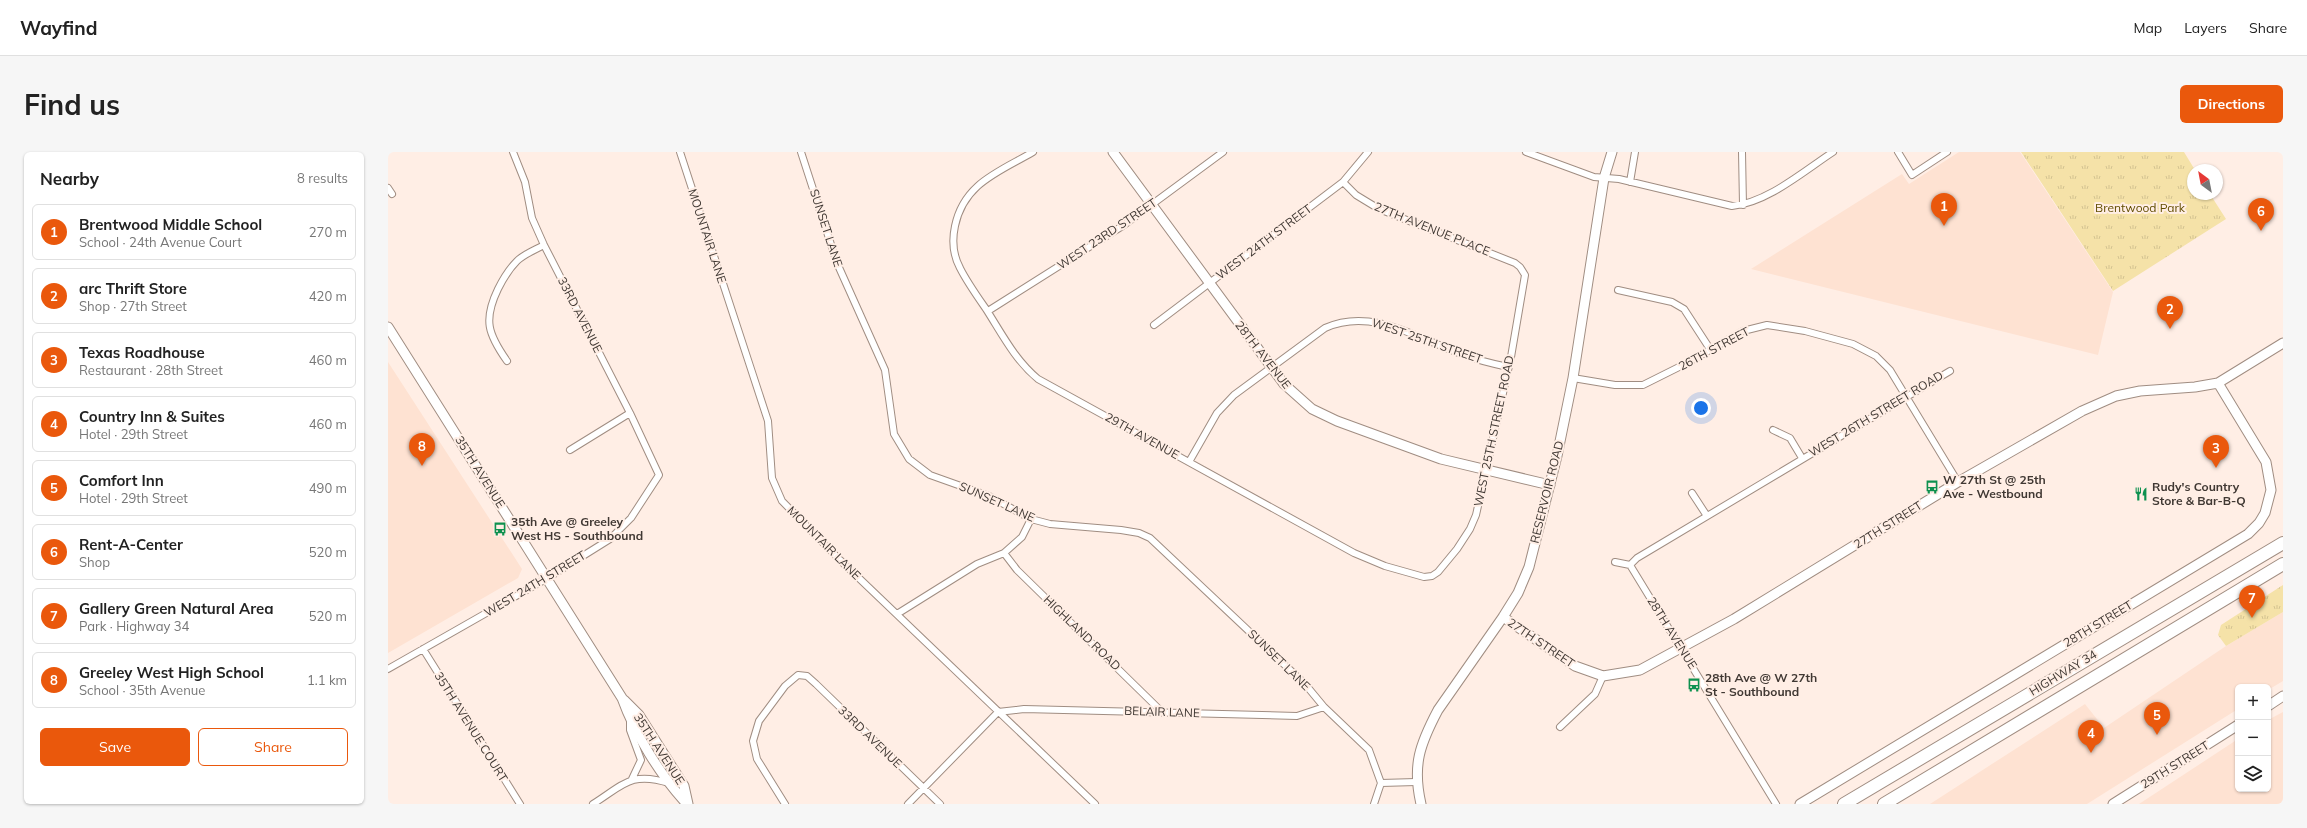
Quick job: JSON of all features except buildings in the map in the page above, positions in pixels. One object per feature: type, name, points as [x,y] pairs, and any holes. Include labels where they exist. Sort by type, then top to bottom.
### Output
[{"type":"highway","points":[[2252,561],[2264,546],[2283,534]]},
{"type":"highway","name":"HIGHWAY 34","points":[[1844,804],[2283,543]]},
{"type":"highway","name":"HIGHWAY 34","points":[[1884,804],[2283,564]]},
{"type":"highway","points":[[2250,584],[2283,570]]},
{"type":"street","name":"33RD AVENUE","points":[[513,152],[525,182],[532,218],[544,245],[630,413],[659,475]]},
{"type":"street","name":"MOUNTAIR LANE","points":[[680,152],[768,421],[772,478],[775,490],[790,511],[1095,804]]},
{"type":"street","name":"SUNSET LANE","points":[[801,152],[837,263],[885,370],[893,428],[896,439],[904,454],[920,469],[930,475],[989,496],[1031,519],[1050,524],[1121,530],[1139,533],[1150,538],[1305,684],[1324,707],[1369,750],[1381,783]]},
{"type":"street","name":"29TH AVENUE","points":[[1033,152],[980,184],[963,202],[954,230],[954,251],[960,268],[1018,360],[1038,379],[1354,553],[1411,574],[1424,577],[1432,576]]},
{"type":"street","name":"28TH AVENUE","points":[[1112,152],[1150,206],[1271,368],[1298,398],[1325,416],[1422,453],[1550,485]]},
{"type":"street","name":"WEST 23RD STREET","points":[[988,312],[1124,225],[1223,152]]},
{"type":"street","name":"WEST 24TH STREET","points":[[1154,326],[1343,182],[1368,152]]},
{"type":"street","points":[[1526,152],[1594,177],[1630,182],[1727,206],[1743,205],[1759,199],[1833,152]]},
{"type":"street","name":"RESERVOIR ROAD","points":[[1421,804],[1416,782],[1422,746],[1438,710],[1503,617],[1524,582],[1550,485],[1573,378],[1604,178],[1612,152]]},
{"type":"street","points":[[1630,182],[1636,152]]},
{"type":"street","points":[[1742,152],[1743,205]]},
{"type":"street","points":[[1898,152],[1912,175],[1947,152]]},
{"type":"street","name":"27TH AVENUE PLACE","points":[[1343,182],[1356,195],[1379,209],[1515,263],[1524,272]]},
{"type":"street","points":[[388,188],[392,194]]},
{"type":"street","points":[[507,361],[494,340],[488,322],[490,308],[508,271],[518,260],[544,245]]},
{"type":"street","name":"WEST 25TH STREET ROAD","points":[[1432,576],[1445,565],[1470,529],[1476,515],[1508,368],[1524,272]]},
{"type":"street","points":[[1618,290],[1672,302],[1684,309],[1710,349]]},
{"type":"street","name":"WEST 25TH STREET","points":[[1189,462],[1221,409],[1234,395],[1325,328],[1336,323],[1357,320],[1374,321],[1466,356],[1508,368]]},
{"type":"street","name":"26TH STREET","points":[[1573,378],[1615,385],[1643,385],[1652,382],[1710,349],[1754,327],[1767,325],[1805,331],[1865,348],[1890,370],[1958,482]]},
{"type":"street","name":"35TH AVENUE","points":[[388,327],[622,698],[639,715],[684,786],[687,804]]},
{"type":"street","name":"27TH STREET","points":[[1503,617],[1567,662],[1603,676],[1640,670],[1682,649],[1958,482],[2099,403],[2140,391],[2195,387],[2218,383],[2283,343]]},
{"type":"street","name":"WEST 26TH STREET ROAD","points":[[1630,565],[1637,558],[1802,458],[1950,371]]},
{"type":"street","name":"28TH STREET","points":[[1800,804],[2248,534],[2259,523],[2265,512],[2271,490],[2266,462],[2218,383]]},
{"type":"street","points":[[570,450],[630,413]]},
{"type":"street","name":"WEST 26TH STREET ROAD","points":[[1774,430],[1790,438],[1802,458]]},
{"type":"street","name":"WEST 24TH STREET","points":[[388,669],[547,578],[610,538],[631,518],[653,487],[659,475]]},
{"type":"street","points":[[1692,493],[1707,516]]},
{"type":"street","points":[[897,614],[977,564],[1004,553],[1022,537],[1031,519]]},
{"type":"street","name":"HIGHLAND ROAD","points":[[1004,553],[1017,570],[1162,712]]},
{"type":"street","points":[[1615,562],[1630,565]]},
{"type":"street","name":"28TH AVENUE","points":[[1630,565],[1776,804]]},
{"type":"street","name":"35TH AVENUE COURT","points":[[423,649],[520,804]]},
{"type":"street","name":"33RD AVENUE","points":[[785,804],[757,759],[753,741],[760,721],[786,686],[798,675],[807,676],[816,684],[940,804]]},
{"type":"street","points":[[1560,727],[1595,694],[1603,676]]},
{"type":"street","points":[[2271,704],[2283,696]]},
{"type":"street","name":"35TH AVENUE","points":[[622,698],[630,722],[670,783],[687,804]]},
{"type":"street","name":"BELAIR LANE","points":[[998,712],[1024,709],[1297,716],[1324,707]]},
{"type":"street","points":[[908,804],[998,712]]},
{"type":"street","points":[[630,722],[630,730],[641,760],[632,779]]},
{"type":"street","name":"29TH STREET","points":[[2113,804],[2235,727]]},
{"type":"street","points":[[593,804],[632,779],[651,777],[670,783]]},
{"type":"street","points":[[1374,804],[1381,783],[1416,782]]},
{"type":"shaded area","points":[[1959,152],[2020,152],[2113,292],[2098,355],[1751,269],[1902,174],[1909,184]]},
{"type":"shaded area","points":[[388,362],[522,569],[518,578],[388,653]]},
{"type":"shaded area","points":[[2283,612],[2283,681],[2271,688],[2271,684],[2235,684],[2235,711],[2087,804],[1930,804],[2085,704],[2104,728],[2226,646]]},
{"type":"shaded area","points":[[2283,712],[2283,804],[2139,804],[2235,741],[2235,792],[2271,792],[2271,718]]},
{"type":"green space","name":"Brentwood Park","points":[[2021,152],[2184,152],[2191,164],[2187,164],[2187,200],[2214,200],[2226,219],[2113,291]]},
{"type":"green space","points":[[2283,585],[2283,612],[2226,646],[2218,635],[2221,625]]},
{"type":"place","name":"Brentwood Middle School","points":[[1944,226]]},
{"type":"place","name":"Rent-A-Center","points":[[2261,231]]},
{"type":"place","name":"arc Thrift Store","points":[[2170,329]]},
{"type":"place","name":"Greeley West High School","points":[[422,466]]},
{"type":"place","name":"Texas Roadhouse","points":[[2216,468]]},
{"type":"place","name":"W 27th St @ 25th Ave - Westbound","points":[[1932,487]]},
{"type":"place","name":"Rudy's Country Store & Bar-B-Q","points":[[2141,494]]},
{"type":"place","name":"35th Ave @ Greeley West HS - Southbound","points":[[500,529]]},
{"type":"place","name":"Gallery Green Natural Area","points":[[2252,618]]},
{"type":"place","name":"28th Ave @ W 27th St - Southbound","points":[[1694,685]]},
{"type":"place","name":"Comfort Inn","points":[[2157,735]]},
{"type":"place","name":"Country Inn & Suites","points":[[2091,753]]}]
